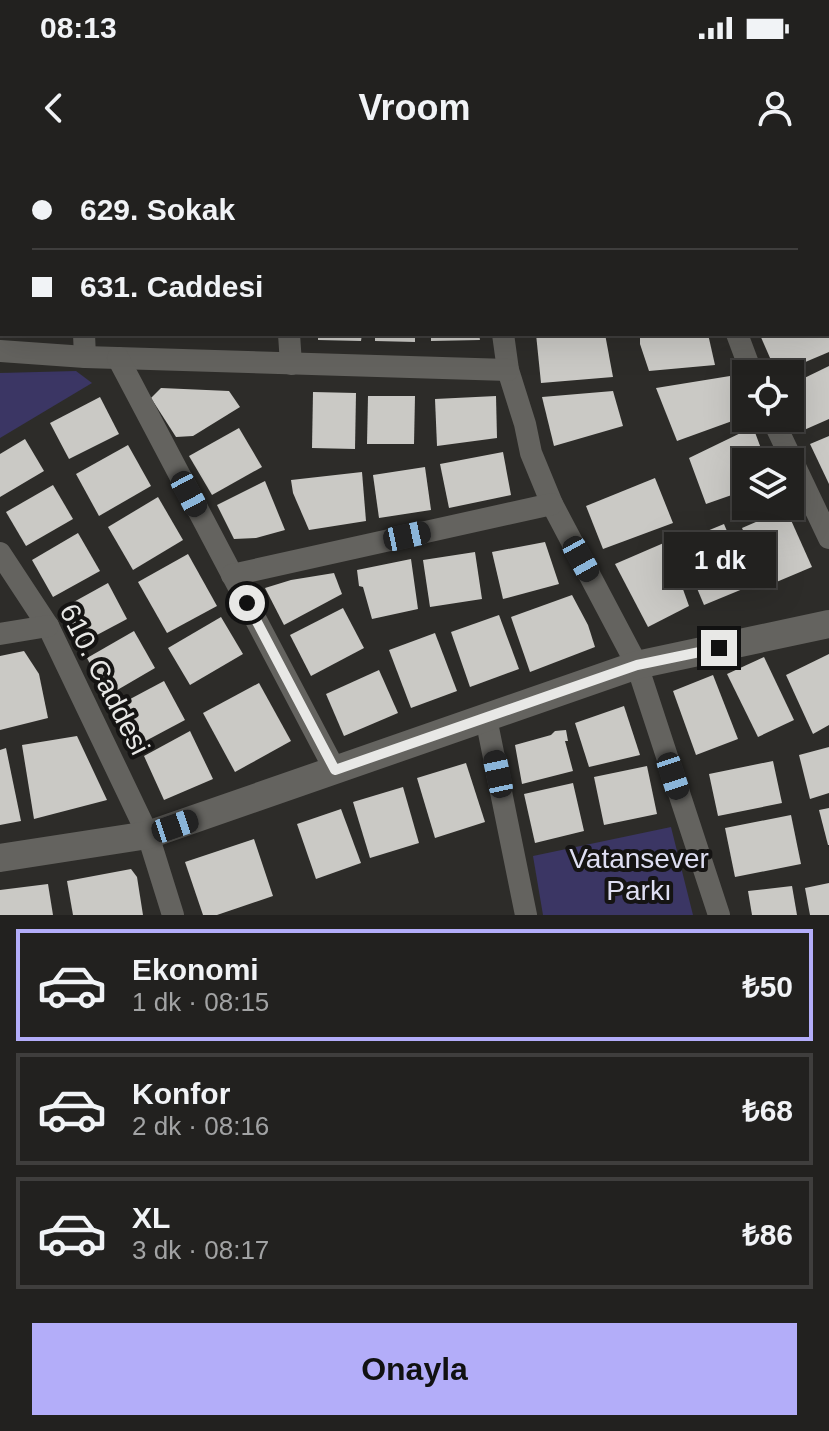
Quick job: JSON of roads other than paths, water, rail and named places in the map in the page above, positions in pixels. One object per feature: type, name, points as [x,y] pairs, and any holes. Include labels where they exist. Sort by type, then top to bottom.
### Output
[{"type":"street","points":[[84,336],[85,357]]},
{"type":"street","points":[[289,336],[291,364]]},
{"type":"street","points":[[503,336],[508,370],[531,453],[552,504],[637,665],[719,915]]},
{"type":"street","points":[[738,336],[747,360]]},
{"type":"street","points":[[0,351],[85,357],[508,370]]},
{"type":"street","points":[[118,358],[335,770]]},
{"type":"street","points":[[779,432],[829,538]]},
{"type":"street","points":[[232,575],[552,504]]},
{"type":"street","name":"610. Caddesi","points":[[0,553],[48,626],[148,835],[173,915]]},
{"type":"street","points":[[0,858],[148,835],[637,665],[829,624]]},
{"type":"street","points":[[0,634],[48,626]]},
{"type":"street","points":[[486,718],[526,915]]},
{"type":"park label","name":"Vatansever Parkı","points":[[639,874]]}]
